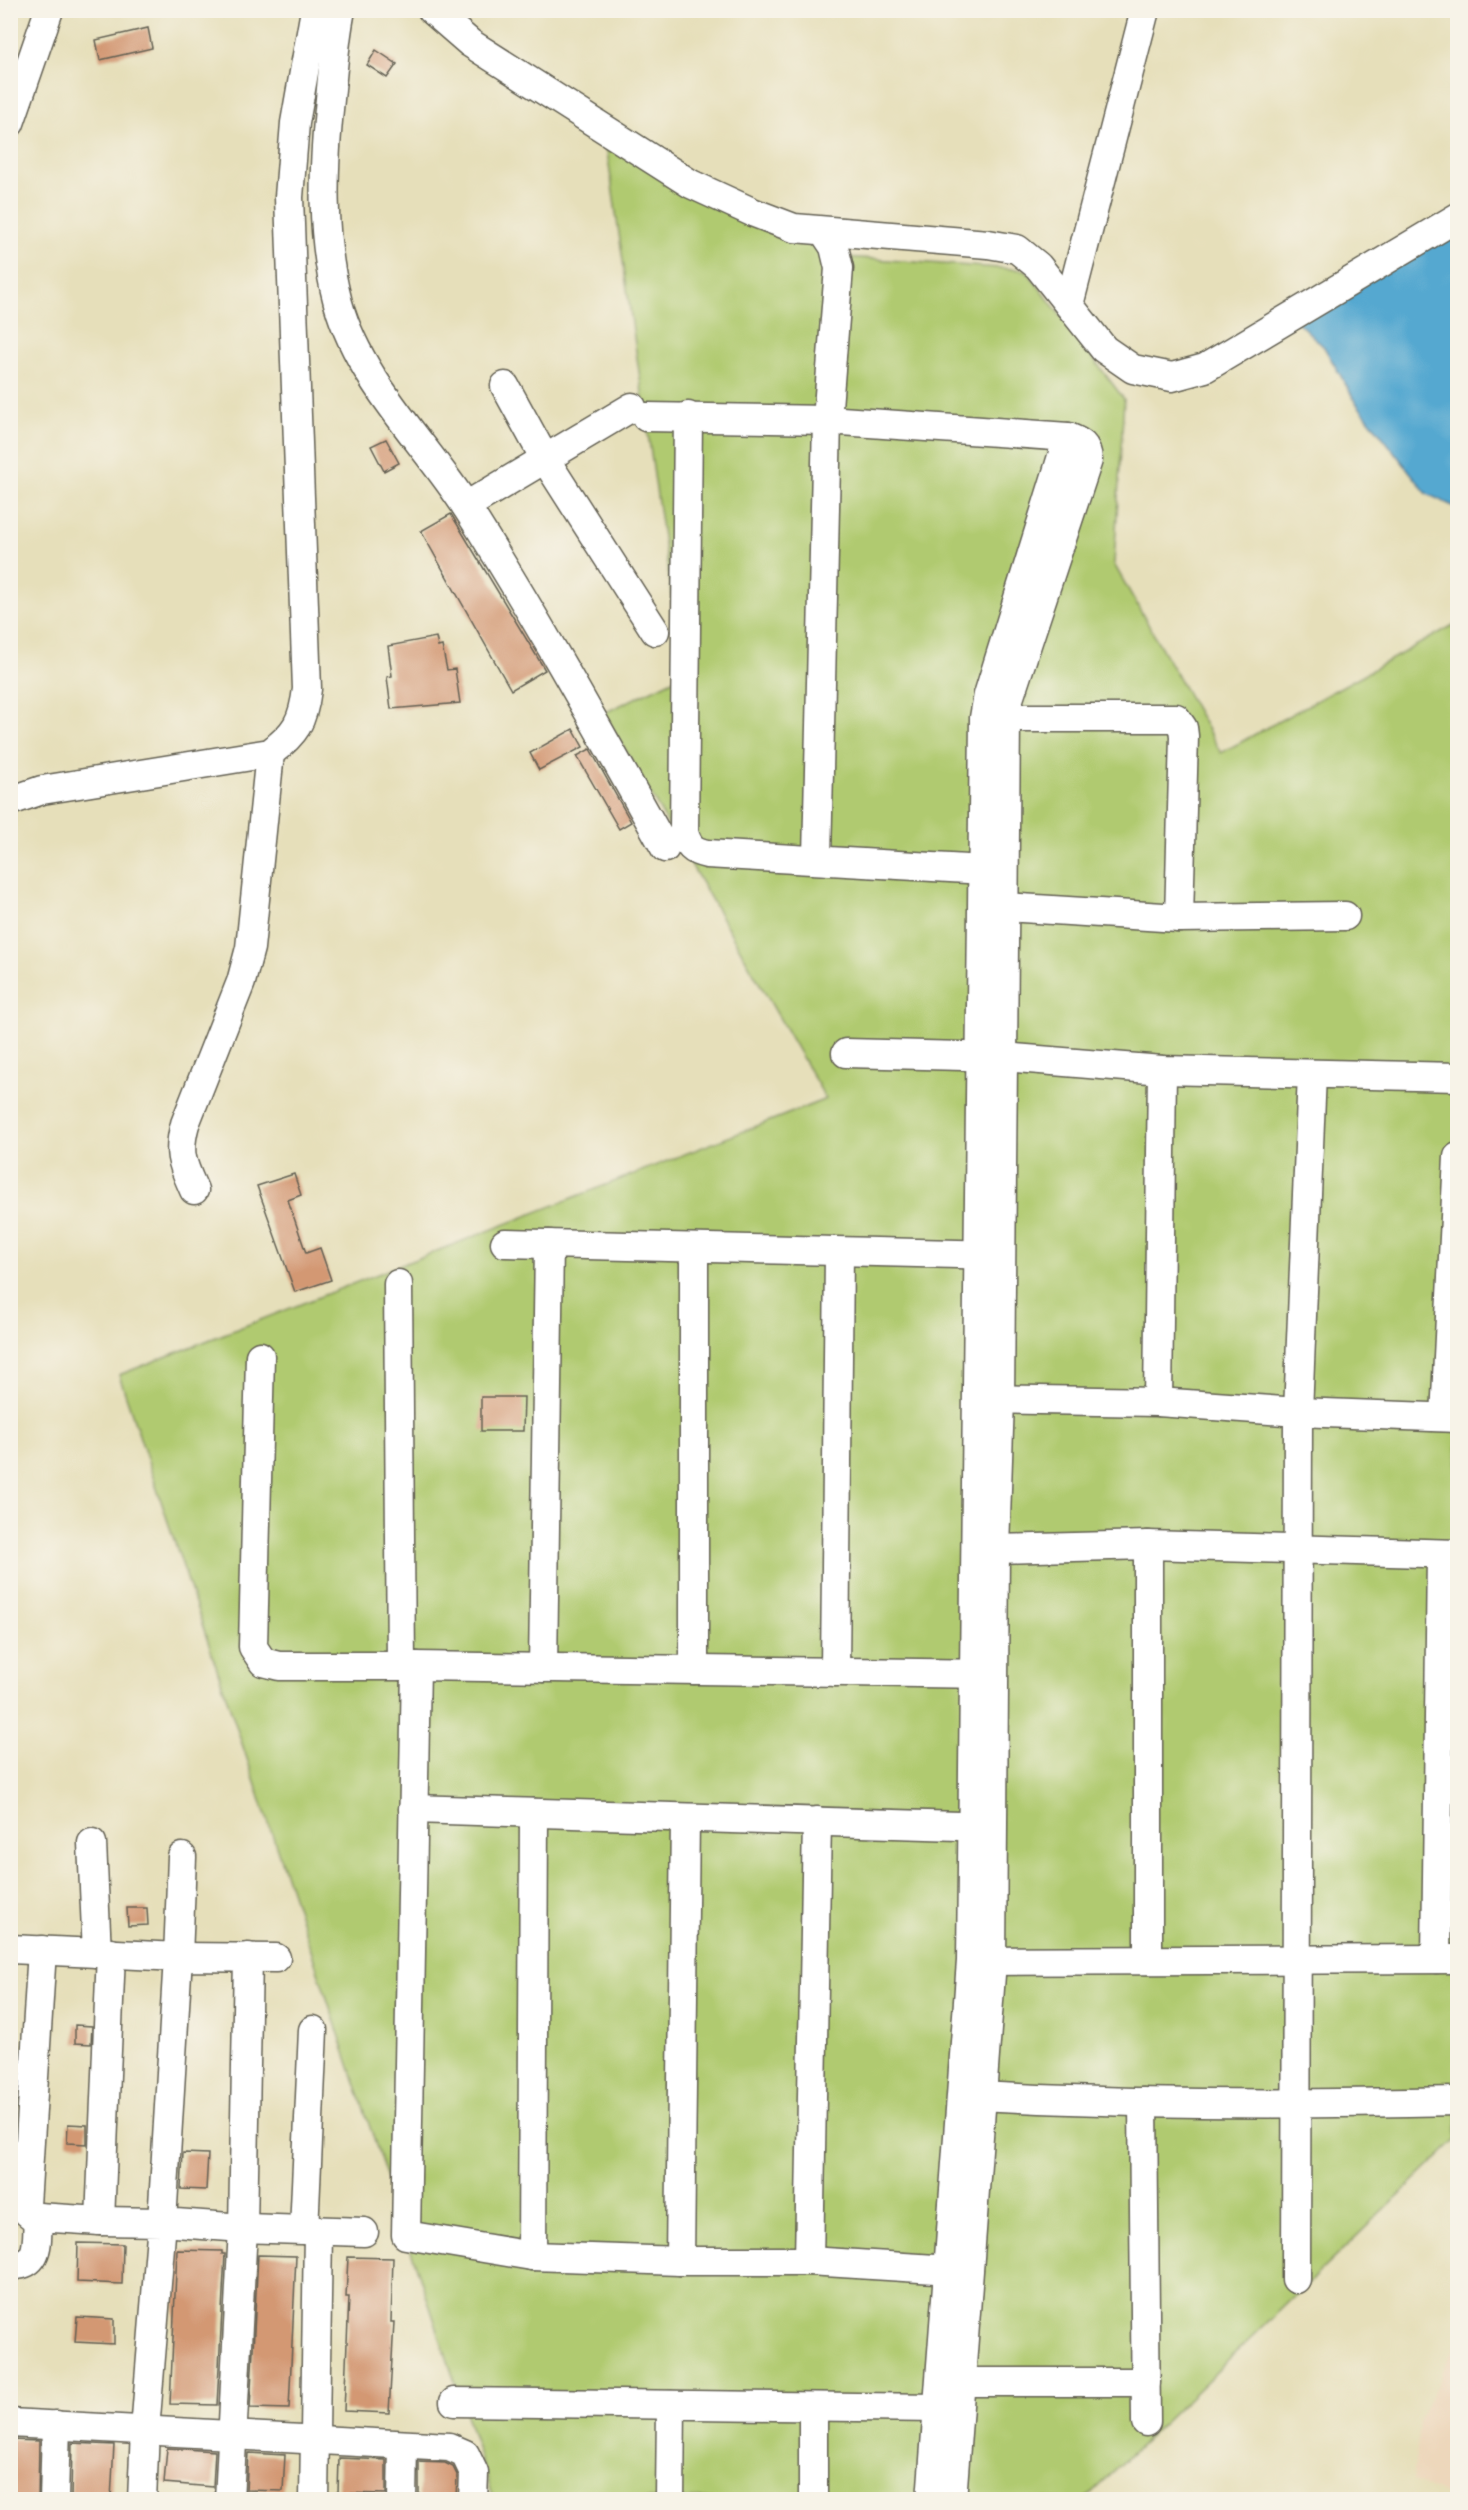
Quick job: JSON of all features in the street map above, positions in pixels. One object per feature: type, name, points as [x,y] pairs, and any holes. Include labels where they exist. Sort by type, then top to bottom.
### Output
[{"type":"street","points":[[10,123],[49,10]]},
{"type":"street","points":[[10,801],[42,790],[270,753],[288,739],[304,714],[307,689],[289,197],[295,123],[315,10]]},
{"type":"street","points":[[341,10],[326,145],[323,212],[330,266],[339,306],[359,352],[377,384],[466,507],[575,688],[665,848]]},
{"type":"street","points":[[432,10],[470,43],[691,184],[794,228],[988,244],[1017,249],[1038,266],[1104,349],[1133,369],[1172,377],[1205,368],[1458,217]]},
{"type":"street","points":[[1070,305],[1145,10]]},
{"type":"street","points":[[817,858],[826,420],[839,268],[834,247],[824,232]]},
{"type":"street","points":[[505,386],[545,459],[655,631]]},
{"type":"street","points":[[466,507],[545,459],[639,412],[688,416],[826,420],[1068,437],[1082,442],[1087,450],[1088,460],[1008,702],[995,718],[982,1961],[958,2271],[938,2408],[931,2499]]},
{"type":"street","points":[[688,416],[684,832],[687,844],[695,851],[706,854],[817,858],[994,870]]},
{"type":"street","points":[[995,718],[1176,718],[1183,728],[1184,736],[1179,918]]},
{"type":"street","points":[[194,1190],[180,1160],[179,1143],[241,982],[250,948],[270,753]]},
{"type":"street","points":[[992,1057],[1004,907],[994,870]]},
{"type":"street","points":[[1004,907],[1179,918],[1345,916]]},
{"type":"street","points":[[846,1053],[992,1057],[1162,1070],[1458,1077]]},
{"type":"street","points":[[1158,1402],[1162,1070]]},
{"type":"street","points":[[1296,2279],[1298,1412],[1312,1074]]},
{"type":"street","points":[[989,1399],[1158,1402],[1298,1412],[1451,1418],[1458,1157]]},
{"type":"street","points":[[505,1244],[990,1255]]},
{"type":"street","points":[[543,1668],[549,1244]]},
{"type":"street","points":[[694,1248],[694,1670]]},
{"type":"street","points":[[835,1672],[839,1252]]},
{"type":"street","points":[[398,1284],[413,1809],[406,2235],[532,2256],[680,2261],[808,2261],[958,2271]]},
{"type":"street","points":[[260,1356],[253,1647],[263,1662],[279,1666],[985,1674]]},
{"type":"street","points":[[982,1961],[1447,1959],[1449,1555],[1299,1548],[986,1544]]},
{"type":"street","points":[[1148,1545],[1148,1960]]},
{"type":"street","points":[[413,1809],[983,1827]]},
{"type":"street","points":[[532,2256],[534,1814]]},
{"type":"street","points":[[680,2261],[686,1818]]},
{"type":"street","points":[[808,2261],[816,1821]]},
{"type":"street","points":[[92,1843],[104,1953],[100,2221]]},
{"type":"street","points":[[142,2499],[145,2430],[162,2222],[182,1857]]},
{"type":"street","points":[[10,1949],[178,1957],[276,1958]]},
{"type":"street","points":[[42,1950],[27,2212],[38,2217],[100,2221],[364,2232]]},
{"type":"street","points":[[229,2499],[243,2228],[248,1957]]},
{"type":"street","points":[[313,2030],[311,2230],[316,2440],[314,2499]]},
{"type":"street","points":[[972,2095],[1297,2105],[1457,2101]]},
{"type":"street","points":[[1143,2102],[1146,2422]]},
{"type":"street","points":[[10,2265],[21,2266],[30,2262],[35,2253],[38,2217]]},
{"type":"street","points":[[952,2499],[961,2382],[958,2271]]},
{"type":"street","points":[[454,2402],[938,2408],[961,2382],[1146,2382]]},
{"type":"street","points":[[670,2499],[671,2406]]},
{"type":"street","points":[[813,2408],[813,2499]]},
{"type":"street","points":[[10,2423],[449,2447],[465,2454],[474,2473],[474,2499]]},
{"type":"street","points":[[54,2499],[57,2425]]},
{"type":"street","points":[[402,2499],[403,2445]]},
{"type":"shaded area","points":[[1457,2342],[1458,2499],[1413,2481],[1419,2422]]},
{"type":"green space","points":[[606,144],[832,256],[1026,270],[1124,399],[1114,564],[1221,753],[1457,623],[1457,2139],[1085,2499],[494,2499],[119,1375],[826,1099],[604,713],[683,675]]},
{"type":"water","points":[[1457,217],[1457,508],[1427,494],[1357,404],[1324,347],[1291,316]]},
{"type":"building","points":[[148,28],[152,48],[100,60],[96,40]]},
{"type":"building","points":[[376,50],[397,64],[387,78],[367,65]]},
{"type":"building","points":[[386,439],[399,463],[384,471],[371,446]]},
{"type":"building","points":[[451,514],[545,670],[511,690],[421,531]]},
{"type":"building","points":[[436,637],[438,647],[442,646],[447,670],[455,669],[460,703],[391,709],[387,677],[392,676],[388,646]]},
{"type":"building","points":[[573,729],[583,747],[539,770],[530,753]]},
{"type":"building","points":[[590,749],[631,822],[619,829],[577,756]]},
{"type":"building","points":[[294,1174],[301,1195],[288,1200],[306,1253],[320,1248],[331,1280],[295,1292],[257,1186]]},
{"type":"building","points":[[481,1397],[524,1397],[523,1431],[481,1431]]},
{"type":"building","points":[[127,1908],[147,1908],[148,1925],[128,1926]]},
{"type":"building","points":[[75,2025],[92,2026],[91,2044],[75,2043]]},
{"type":"building","points":[[68,2124],[87,2125],[87,2144],[67,2143]]},
{"type":"building","points":[[183,2153],[208,2154],[206,2190],[181,2189]]},
{"type":"building","points":[[78,2243],[123,2244],[122,2284],[77,2282]]},
{"type":"building","points":[[177,2250],[222,2251],[222,2254],[225,2254],[217,2405],[170,2404]]},
{"type":"building","points":[[258,2255],[296,2256],[289,2409],[250,2408]]},
{"type":"building","points":[[348,2257],[393,2258],[391,2322],[394,2322],[389,2413],[344,2411],[349,2297],[346,2297]]},
{"type":"building","points":[[77,2317],[114,2319],[114,2344],[75,2342]]},
{"type":"building","points":[[10,2440],[39,2441],[38,2499],[10,2499]]},
{"type":"building","points":[[72,2443],[114,2445],[111,2499],[71,2499]]},
{"type":"building","points":[[167,2448],[215,2451],[213,2487],[164,2483]]},
{"type":"building","points":[[248,2453],[285,2455],[283,2491],[246,2490]]},
{"type":"building","points":[[339,2458],[386,2460],[386,2494],[338,2493]]},
{"type":"building","points":[[419,2462],[445,2463],[453,2467],[457,2475],[456,2498],[419,2497]]}]
